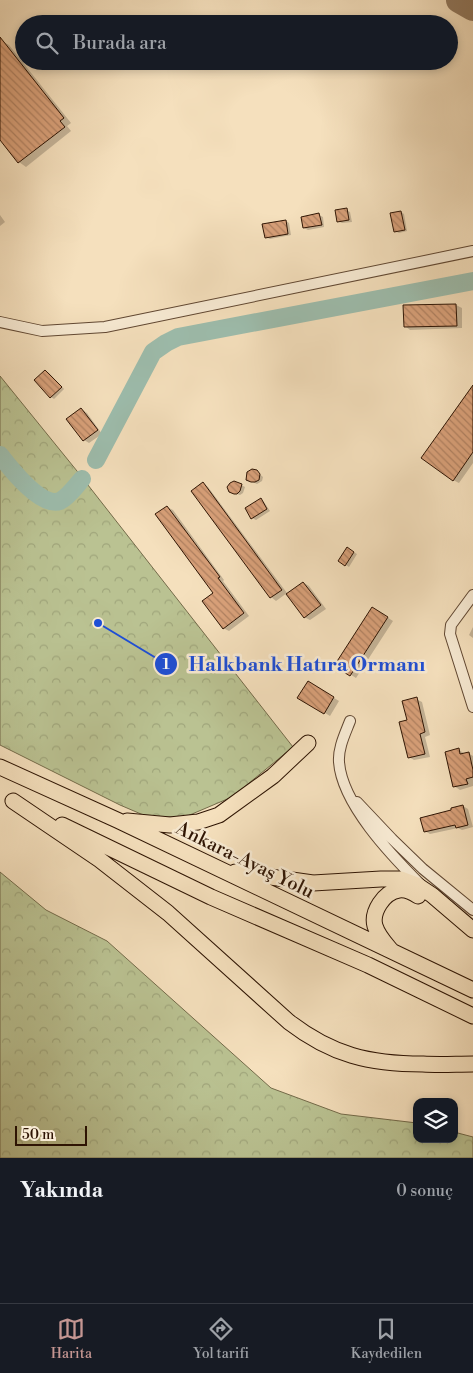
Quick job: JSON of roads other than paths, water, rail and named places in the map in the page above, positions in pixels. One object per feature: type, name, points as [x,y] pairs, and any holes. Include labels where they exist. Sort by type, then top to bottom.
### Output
[{"type":"highway","points":[[118,820],[170,825],[198,822],[219,815],[273,776],[308,744]]},
{"type":"highway","name":"Ankara-Ayaş Yolu","points":[[0,766],[118,820],[473,990]]},
{"type":"highway","points":[[6,798],[211,897],[368,965],[473,1016]]},
{"type":"highway","points":[[6,798],[100,860],[168,913],[289,1022],[310,1038],[360,1058],[382,1062],[473,1064]]},
{"type":"highway","points":[[219,870],[321,883],[401,879],[417,885],[432,895],[473,930]]},
{"type":"highway","points":[[394,953],[377,932],[374,916],[385,898],[396,890],[413,893],[422,898],[473,940]]},
{"type":"highway","points":[[422,1064],[473,1075]]},
{"type":"street","points":[[0,322],[42,331],[105,327],[473,251]]},
{"type":"street","points":[[473,595],[452,625],[450,634],[473,707]]},
{"type":"street","points":[[350,721],[341,747],[339,760],[341,774],[348,792],[358,812],[381,843],[432,895]]},
{"type":"street","points":[[348,792],[417,863],[473,910]]},
{"type":"waterway","points":[[96,460],[153,352],[178,337],[473,281]]},
{"type":"waterway","points":[[0,455],[27,486],[44,499],[52,502],[63,499],[82,479]]},
{"type":"place","name":"Halkbank Hatıra Ormanı","points":[[98,623]]}]
